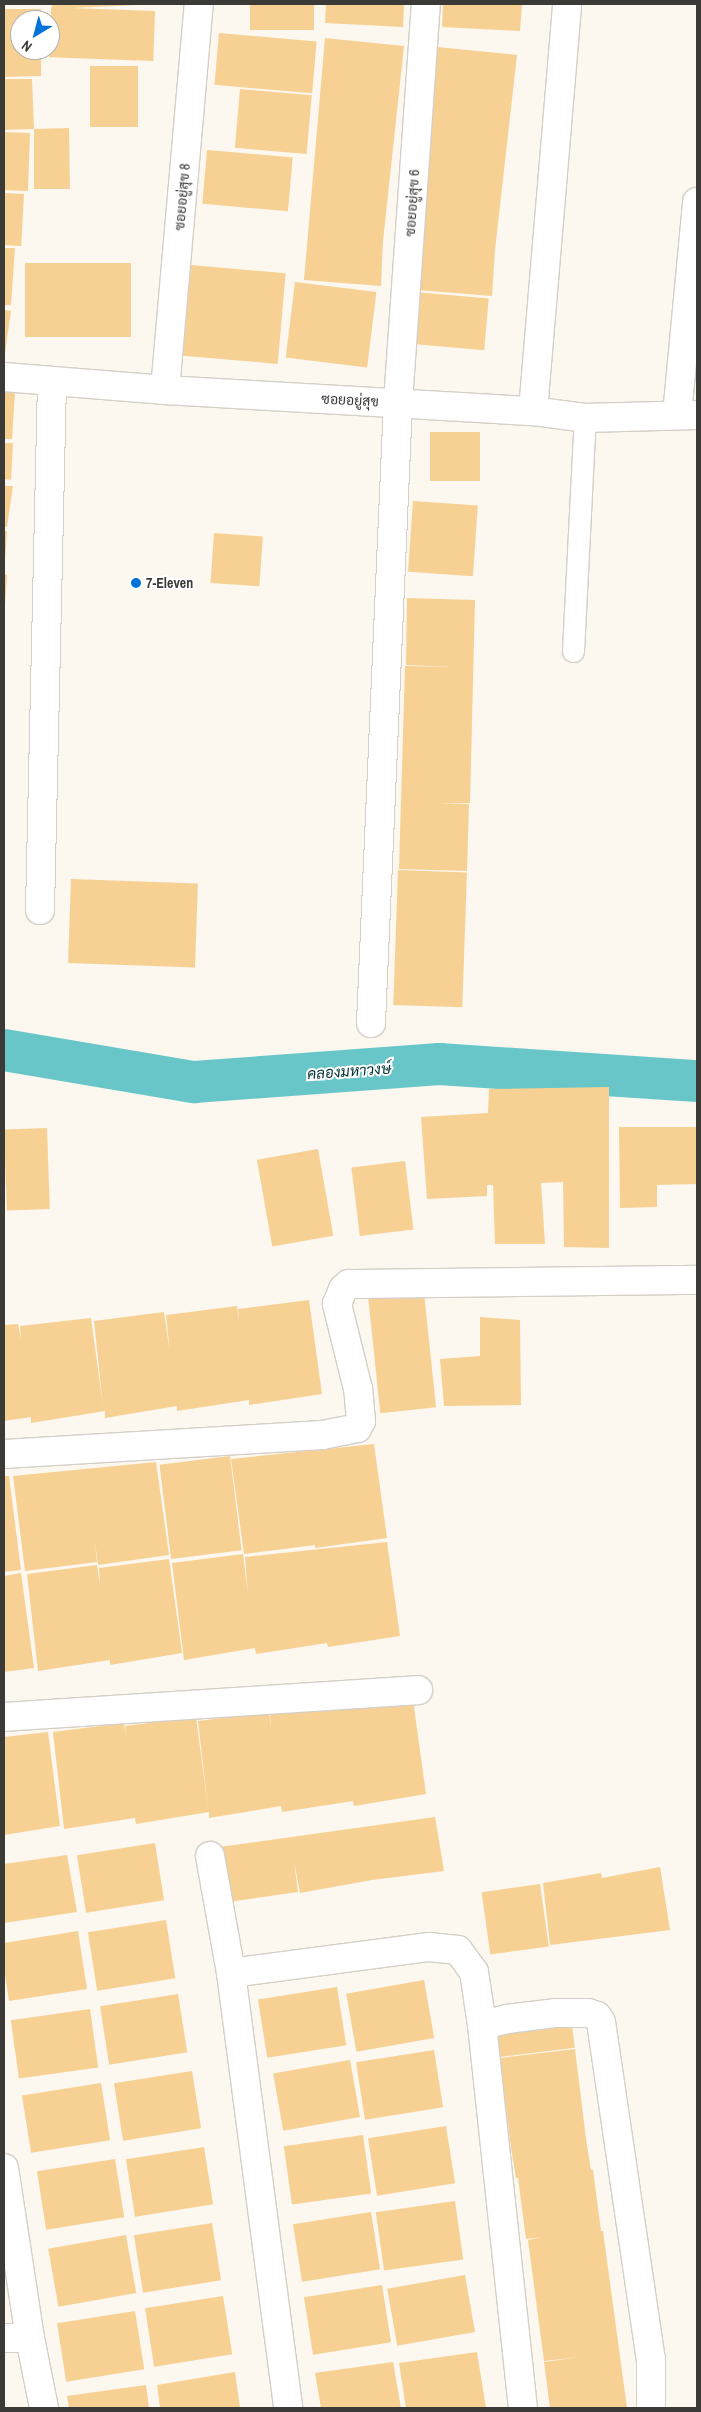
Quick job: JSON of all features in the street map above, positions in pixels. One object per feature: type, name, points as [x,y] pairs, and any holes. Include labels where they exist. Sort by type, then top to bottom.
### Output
[{"type":"street","name":"ซอยอยู่สุข 8","points":[[165,390],[199,4]]},
{"type":"street","name":"ซอยอยู่สุข 6","points":[[371,1023],[398,402],[426,4]]},
{"type":"street","points":[[532,411],[567,4]]},
{"type":"street","points":[[687,415],[697,202]]},
{"type":"street","name":"ซอยอยู่สุข","points":[[4,377],[165,390],[532,411],[585,418],[687,415]]},
{"type":"street","points":[[40,910],[52,381]]},
{"type":"street","points":[[4,1454],[322,1435],[357,1428],[361,1421],[358,1389],[337,1304],[343,1289],[349,1284],[697,1280]]},
{"type":"street","points":[[4,1717],[418,1690]]},
{"type":"street","points":[[210,1856],[231,1973],[288,2408]]},
{"type":"street","points":[[231,1973],[429,1947],[458,1950],[474,1972],[482,2025],[523,2408]]},
{"type":"street","points":[[482,2025],[507,2019],[555,2013],[588,2013],[597,2016],[601,2022],[651,2360],[652,2408]]},
{"type":"street","points":[[4,2168],[30,2338],[44,2408]]},
{"type":"street","points":[[4,2338],[30,2338]]},
{"type":"lane","points":[[572,651],[585,418]]},
{"type":"building","points":[[52,4],[137,4],[137,5],[52,9]]},
{"type":"building","points":[[250,4],[314,4],[314,30],[250,30]]},
{"type":"building","points":[[326,4],[404,4],[403,27],[325,23]]},
{"type":"building","points":[[443,4],[522,4],[520,31],[442,27]]},
{"type":"building","points":[[51,7],[155,11],[153,61],[60,58],[60,10],[51,10]]},
{"type":"building","points":[[4,9],[41,9],[10,10],[10,60],[41,60],[41,76],[4,77]]},
{"type":"building","points":[[219,33],[317,42],[312,93],[214,85]]},
{"type":"building","points":[[325,38],[404,46],[383,241],[381,286],[304,280]]},
{"type":"building","points":[[437,47],[517,55],[495,250],[492,296],[417,290]]},
{"type":"building","points":[[90,66],[138,66],[138,127],[90,127]]},
{"type":"building","points":[[4,79],[32,79],[34,129],[4,130]]},
{"type":"building","points":[[240,89],[312,95],[307,154],[235,148]]},
{"type":"building","points":[[69,128],[70,189],[34,189],[34,129]]},
{"type":"building","points":[[4,132],[30,133],[28,191],[4,190]]},
{"type":"building","points":[[207,150],[293,157],[288,211],[202,204]]},
{"type":"building","points":[[4,193],[24,194],[21,246],[4,245]]},
{"type":"building","points":[[4,248],[15,248],[11,305],[4,305]]},
{"type":"building","points":[[25,263],[131,263],[131,337],[25,337]]},
{"type":"building","points":[[191,265],[286,273],[278,364],[183,356]]},
{"type":"building","points":[[295,282],[376,292],[367,367],[286,357]]},
{"type":"building","points":[[415,292],[489,298],[484,350],[410,344]]},
{"type":"building","points":[[4,310],[11,311],[4,357]]},
{"type":"building","points":[[4,391],[15,391],[12,439],[4,439]]},
{"type":"building","points":[[430,432],[480,432],[480,481],[430,481]]},
{"type":"building","points":[[4,443],[13,443],[11,480],[4,479]]},
{"type":"building","points":[[4,486],[13,486],[7,527],[4,526]]},
{"type":"building","points":[[413,501],[478,506],[473,576],[408,572]]},
{"type":"building","points":[[4,531],[7,531],[5,562],[4,562]]},
{"type":"building","points":[[214,533],[263,536],[259,586],[211,583]]},
{"type":"building","points":[[4,574],[7,575],[5,605],[4,605]]},
{"type":"building","points":[[407,598],[475,600],[470,803],[438,803],[469,804],[467,871],[399,869],[405,666],[454,667],[406,665]]},
{"type":"building","points":[[398,870],[467,872],[462,1007],[393,1005]]},
{"type":"building","points":[[71,879],[198,883],[195,967],[68,963]]},
{"type":"building","points":[[609,1087],[609,1248],[564,1247],[563,1182],[541,1183],[545,1244],[495,1244],[493,1185],[487,1185],[487,1196],[427,1199],[421,1117],[488,1113],[489,1089]]},
{"type":"building","points":[[619,1127],[697,1127],[697,1184],[657,1185],[657,1207],[620,1208]]},
{"type":"building","points":[[47,1128],[50,1209],[7,1210],[4,1130]]},
{"type":"building","points":[[318,1149],[333,1236],[272,1246],[257,1160]]},
{"type":"building","points":[[405,1161],[413,1229],[360,1236],[351,1168]]},
{"type":"building","points":[[424,1293],[436,1407],[380,1413],[368,1299]]},
{"type":"building","points":[[309,1300],[322,1394],[249,1405],[249,1400],[177,1411],[177,1406],[105,1418],[105,1411],[31,1423],[31,1417],[4,1421],[4,1325],[18,1324],[21,1340],[20,1326],[91,1318],[103,1406],[94,1321],[164,1312],[170,1353],[166,1315],[237,1306],[239,1323],[238,1309]]},
{"type":"building","points":[[480,1317],[520,1320],[521,1405],[444,1406],[440,1359],[480,1356]]},
{"type":"building","points":[[374,1444],[387,1538],[315,1548],[315,1545],[244,1554],[231,1459]]},
{"type":"building","points":[[230,1456],[242,1550],[171,1559],[160,1465]]},
{"type":"building","points":[[156,1462],[169,1555],[98,1565],[95,1542],[97,1562],[25,1571],[13,1476]]},
{"type":"building","points":[[4,1476],[9,1476],[21,1570],[4,1572]]},
{"type":"building","points":[[387,1542],[400,1636],[328,1647],[327,1643],[256,1654],[255,1648],[184,1660],[172,1563],[243,1554],[248,1595],[245,1557]]},
{"type":"building","points":[[169,1559],[182,1653],[110,1665],[110,1660],[38,1671],[27,1574],[97,1565],[100,1585],[99,1568]]},
{"type":"building","points":[[21,1573],[34,1668],[4,1672],[4,1576]]},
{"type":"building","points":[[413,1700],[426,1794],[354,1806],[353,1801],[282,1812],[281,1806],[209,1818],[209,1812],[136,1824],[135,1818],[64,1829],[53,1732],[124,1723],[126,1741],[125,1726],[196,1717],[208,1807],[198,1721],[269,1712],[271,1728],[270,1715]]},
{"type":"building","points":[[48,1732],[60,1826],[4,1835],[4,1737]]},
{"type":"building","points":[[435,1817],[444,1871],[372,1880],[300,1893],[294,1861],[298,1892],[222,1903],[212,1848]]},
{"type":"building","points":[[155,1843],[164,1900],[86,1913],[77,1855]]},
{"type":"building","points":[[67,1855],[77,1912],[4,1923],[4,1864]]},
{"type":"building","points":[[660,1867],[670,1930],[550,1945],[543,1883],[601,1873],[602,1878]]},
{"type":"building","points":[[540,1884],[549,1946],[490,1955],[482,1892]]},
{"type":"building","points":[[166,1920],[175,1978],[97,1991],[88,1932]]},
{"type":"building","points":[[78,1931],[87,1989],[9,2001],[4,1968],[4,1943]]},
{"type":"building","points":[[424,1980],[434,2038],[356,2052],[346,1994]]},
{"type":"building","points":[[337,1987],[346,2045],[267,2058],[258,2000]]},
{"type":"building","points":[[178,1994],[187,2052],[109,2065],[100,2006]]},
{"type":"building","points":[[90,2009],[98,2067],[19,2079],[11,2020]]},
{"type":"building","points":[[571,2017],[575,2048],[499,2057],[496,2026]]},
{"type":"building","points":[[575,2049],[586,2139],[591,2170],[593,2170],[601,2231],[603,2231],[627,2408],[550,2408],[544,2362],[580,2357],[544,2361],[528,2240],[542,2237],[526,2239],[518,2178],[516,2178],[511,2148],[500,2058]]},
{"type":"building","points":[[434,2050],[443,2107],[365,2120],[356,2062]]},
{"type":"building","points":[[350,2060],[360,2117],[283,2131],[273,2074]]},
{"type":"building","points":[[192,2071],[201,2128],[123,2141],[114,2083]]},
{"type":"building","points":[[101,2083],[110,2140],[31,2153],[22,2096]]},
{"type":"building","points":[[446,2126],[455,2183],[377,2196],[368,2138]]},
{"type":"building","points":[[363,2135],[371,2193],[292,2205],[284,2146]]},
{"type":"building","points":[[204,2147],[213,2204],[135,2217],[126,2159]]},
{"type":"building","points":[[115,2159],[124,2217],[46,2230],[37,2171]]},
{"type":"building","points":[[455,2201],[463,2259],[384,2271],[376,2212]]},
{"type":"building","points":[[371,2212],[380,2269],[302,2282],[293,2224]]},
{"type":"building","points":[[212,2223],[221,2280],[143,2293],[134,2235]]},
{"type":"building","points":[[126,2235],[136,2293],[58,2307],[48,2249]]},
{"type":"building","points":[[465,2275],[475,2332],[397,2346],[387,2289]]},
{"type":"building","points":[[382,2285],[391,2342],[313,2355],[304,2297]]},
{"type":"building","points":[[223,2296],[232,2354],[154,2367],[145,2308]]},
{"type":"building","points":[[135,2311],[144,2369],[66,2382],[57,2323]]},
{"type":"building","points":[[477,2352],[486,2408],[406,2408],[399,2363]]},
{"type":"building","points":[[393,2362],[401,2408],[321,2408],[315,2373]]},
{"type":"building","points":[[235,2372],[240,2408],[160,2408],[157,2385]]},
{"type":"building","points":[[146,2385],[149,2408],[69,2408],[67,2396]]},
{"type":"waterway","name":"คลองมหาวงษ์","points":[[4,1050],[194,1082],[439,1064],[697,1081]]},
{"type":"place","name":"7-Eleven","points":[[136,583]]}]
